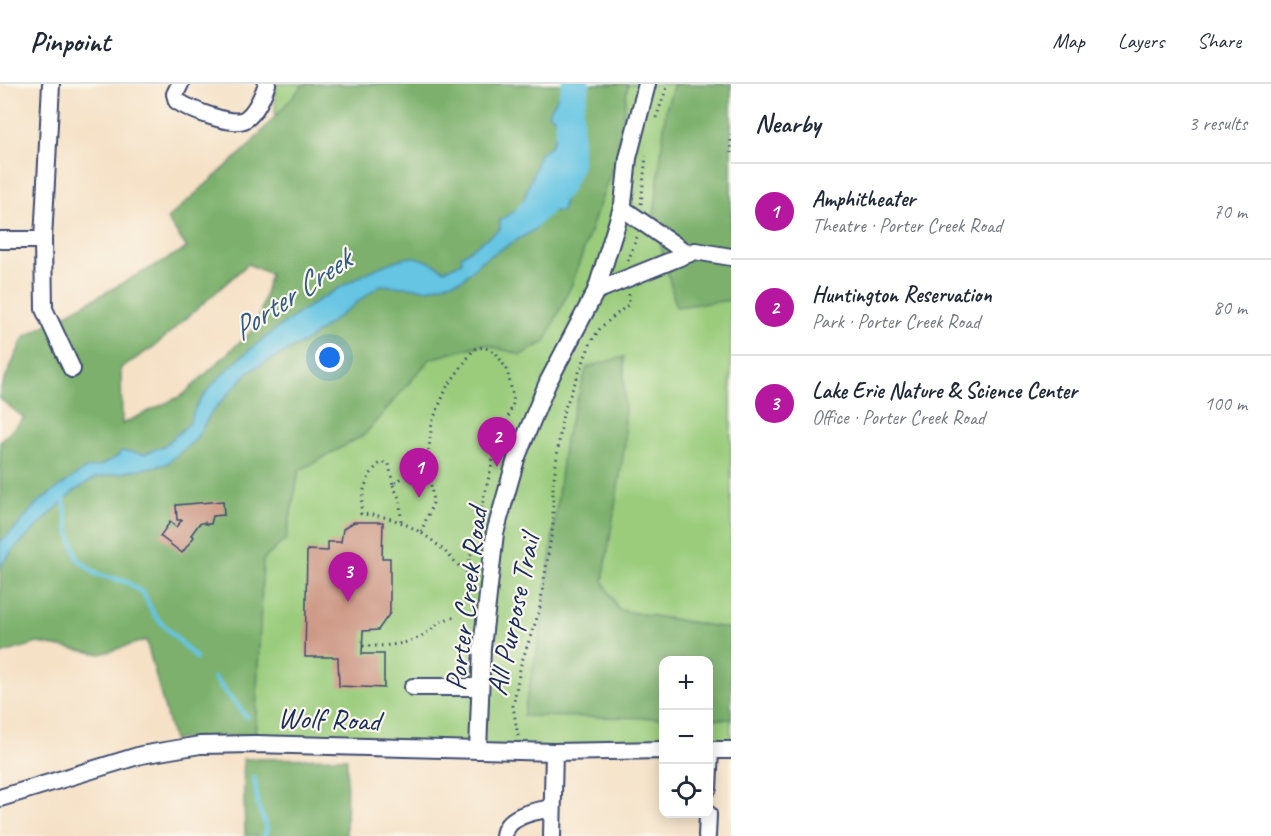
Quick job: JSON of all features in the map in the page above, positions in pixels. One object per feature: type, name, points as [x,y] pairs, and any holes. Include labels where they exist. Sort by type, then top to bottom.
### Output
[{"type":"street","points":[[51,84],[43,240],[44,309],[72,369]]},
{"type":"street","points":[[180,84],[175,94],[177,100],[212,116],[236,122],[249,116],[267,84]]},
{"type":"street","name":"Porter Creek Road","points":[[478,750],[482,648],[495,533],[516,459],[548,382],[596,291],[621,208],[628,158],[647,84]]},
{"type":"street","points":[[621,208],[688,254]]},
{"type":"street","points":[[0,240],[43,240]]},
{"type":"street","points":[[596,291],[695,252],[731,257]]},
{"type":"street","points":[[413,687],[480,687]]},
{"type":"street","name":"Wolf Road","points":[[0,798],[141,755],[200,745],[255,744],[554,752],[659,750]]},
{"type":"street","points":[[713,750],[731,750]]},
{"type":"street","points":[[552,836],[554,752]]},
{"type":"street","points":[[504,836],[508,826],[518,817],[552,808]]},
{"type":"street","points":[[707,836],[708,818]]},
{"type":"path","points":[[655,122],[668,84]]},
{"type":"path","points":[[731,134],[731,153]]},
{"type":"path","points":[[641,207],[646,151]]},
{"type":"path","points":[[627,263],[639,232]]},
{"type":"path","name":"All Purpose Trail","points":[[518,736],[513,706],[539,612],[544,585],[553,525],[556,447],[563,413],[591,342],[601,327],[629,304],[628,289]]},
{"type":"path","points":[[422,532],[433,503],[428,456],[432,422],[447,387],[474,349],[483,346],[496,353],[507,370],[514,401],[494,455],[464,583]]},
{"type":"path","points":[[393,485],[428,456]]},
{"type":"path","points":[[400,521],[400,500],[393,485],[389,464],[382,462],[368,476],[361,514],[400,521],[422,532],[459,567]]},
{"type":"path","points":[[363,646],[413,640],[441,620],[458,617]]},
{"type":"green space","points":[[276,84],[731,84],[731,749],[713,749],[713,656],[659,656],[659,750],[255,744]]},
{"type":"green space","points":[[304,84],[628,84],[618,151],[572,284],[545,342],[521,355],[484,344],[430,359],[364,435],[299,471],[286,539],[263,560],[255,735],[173,740],[146,640],[101,654],[38,643],[0,654],[0,442],[24,418],[0,399],[0,390],[24,337],[187,248],[167,219],[248,147]],"holes":[[[248,264],[270,274],[257,326],[183,395],[122,424],[121,368],[155,346]]]},
{"type":"green space","points":[[674,84],[731,84],[731,300],[676,307],[654,217],[666,109]]},
{"type":"green space","points":[[624,357],[625,444],[603,581],[619,610],[731,629],[731,719],[713,719],[713,656],[659,656],[659,718],[523,716],[540,636],[565,439],[587,367]]},
{"type":"green space","points":[[347,758],[346,836],[245,836],[243,759]]},
{"type":"water","points":[[566,84],[582,84],[580,114],[552,182],[564,198],[562,211],[548,211],[534,230],[481,261],[463,279],[428,289],[380,285],[306,341],[249,371],[211,413],[195,440],[166,464],[95,478],[74,491],[12,551],[0,567],[0,542],[17,527],[37,503],[85,469],[100,466],[117,457],[121,451],[145,454],[165,445],[190,423],[199,402],[220,377],[284,323],[357,278],[388,264],[416,257],[445,270],[462,262],[461,256],[500,229],[500,220],[521,207],[540,154],[551,145],[561,123],[548,113]]},
{"type":"building","points":[[223,501],[224,515],[213,516],[211,524],[205,524],[205,522],[199,524],[191,535],[194,537],[182,553],[160,536],[170,522],[176,527],[182,520],[177,520],[176,505]]},
{"type":"building","points":[[354,522],[383,522],[382,558],[390,558],[390,613],[378,630],[363,631],[362,654],[384,654],[384,688],[339,686],[338,657],[305,657],[307,550],[328,551],[328,542],[341,542],[343,529]]},
{"type":"waterway","name":"Porter Creek","points":[[529,215],[559,185],[569,163],[569,109],[576,84]]},
{"type":"waterway","points":[[63,496],[69,531],[78,559],[96,574],[127,582],[143,593],[154,615],[196,658]]},
{"type":"waterway","points":[[214,678],[247,717]]},
{"type":"waterway","points":[[254,777],[258,806],[267,829],[264,836]]},
{"type":"place","name":"Huntington Reservation","points":[[497,467]]},
{"type":"place","name":"Amphitheater","points":[[419,498]]},
{"type":"place","name":"Lake Erie Nature & Science Center","points":[[348,602]]}]
